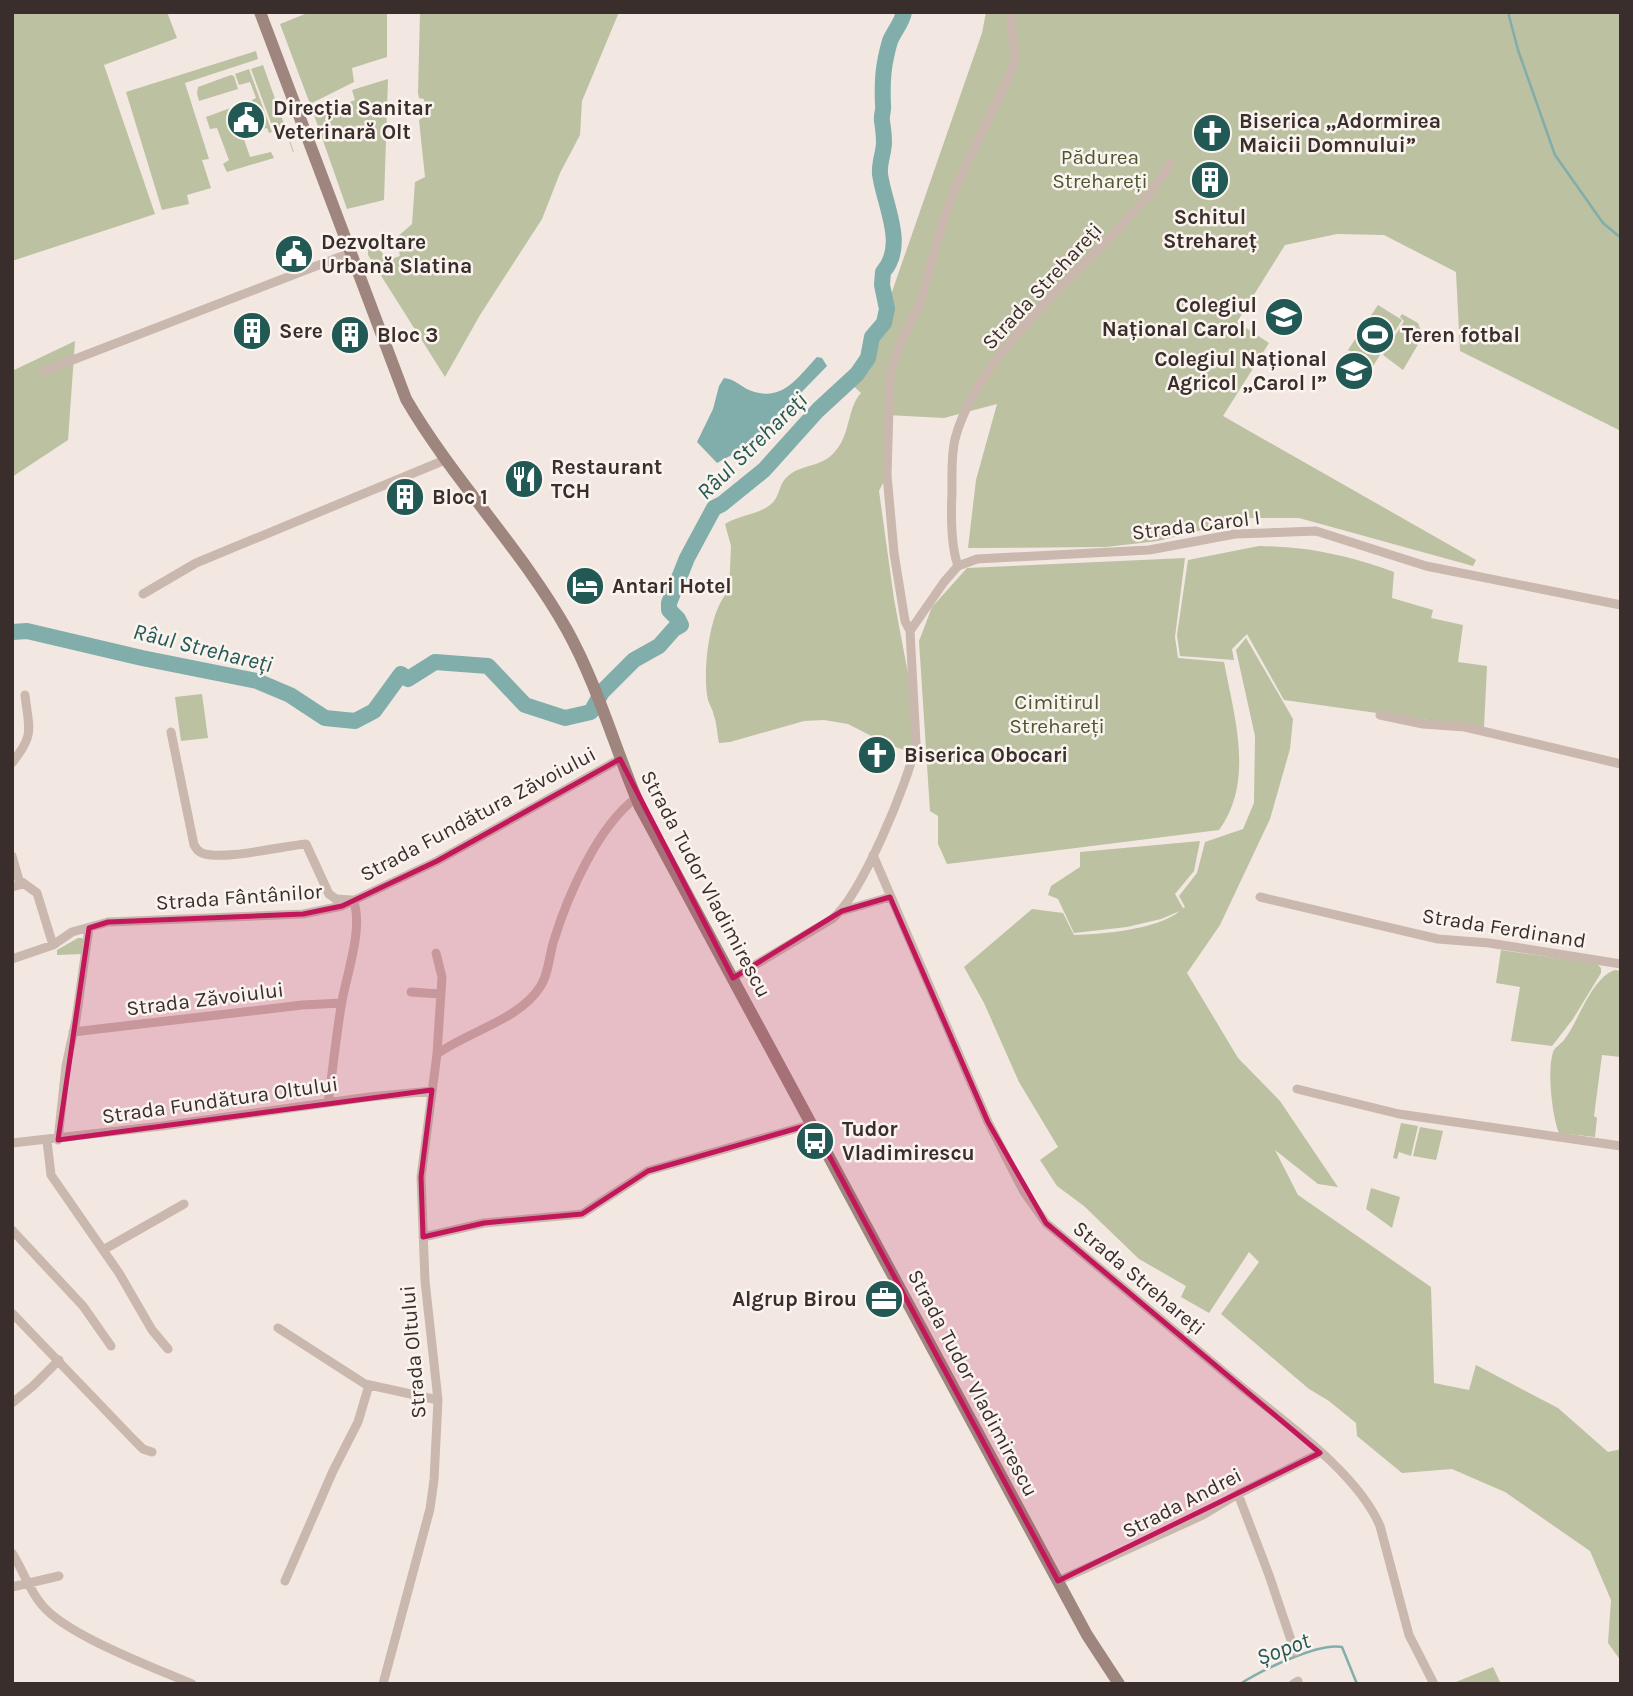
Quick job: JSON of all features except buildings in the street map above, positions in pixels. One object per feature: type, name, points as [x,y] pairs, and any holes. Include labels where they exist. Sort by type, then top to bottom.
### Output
[{"type":"main road","name":"Strada Tudor Vladimirescu","points":[[260,12],[406,399],[425,432],[546,597],[568,632],[636,797],[1087,1635],[1117,1683]]},
{"type":"street","points":[[842,911],[873,855],[906,776],[916,743],[910,632],[905,621],[894,554],[887,475],[890,374],[900,344],[920,303],[942,224],[956,186],[1011,72],[1014,50],[1010,12]]},
{"type":"street","name":"Strada Strehareți","points":[[958,566],[951,517],[952,454],[967,410],[998,356],[1123,223],[1160,181],[1170,164]]},
{"type":"street","points":[[44,371],[350,253]]},
{"type":"street","points":[[143,594],[196,563],[445,460]]},
{"type":"street","name":"Strada Carol I","points":[[958,566],[977,559],[1149,550],[1235,534],[1316,531],[1426,566],[1621,606]]},
{"type":"street","points":[[910,632],[943,582],[958,566]]},
{"type":"street","points":[[12,763],[27,744],[29,734],[25,695]]},
{"type":"street","points":[[1380,715],[1423,724],[1465,727],[1621,764]]},
{"type":"street","points":[[171,732],[194,845],[198,851],[227,855],[306,844],[329,894],[336,899],[353,900]]},
{"type":"street","name":"Strada Fundătura Zăvoiului","points":[[353,900],[437,861],[620,759]]},
{"type":"street","points":[[437,1054],[465,1035],[515,1011],[540,988],[563,915],[592,851],[616,815],[636,797]]},
{"type":"street","name":"Strada Strehareți","points":[[873,855],[988,1122],[1024,1192],[1046,1223],[1348,1479],[1375,1513],[1409,1635],[1434,1684]]},
{"type":"street","points":[[12,856],[17,876],[23,884],[37,893],[53,945]]},
{"type":"street","points":[[12,887],[23,884]]},
{"type":"street","points":[[733,978],[817,929],[842,911],[890,897]]},
{"type":"street","name":"Strada Ferdinand","points":[[1260,897],[1438,939],[1489,943],[1621,964]]},
{"type":"street","name":"Strada Fântânilor","points":[[12,959],[53,945],[72,932],[108,922],[303,914],[342,906],[353,900],[357,914],[356,931],[342,1003],[328,1103]]},
{"type":"street","points":[[58,1140],[66,1066],[89,928]]},
{"type":"street","name":"Strada Oltului","points":[[383,1684],[431,1502],[438,1400],[425,1281],[421,1177],[437,1054],[442,978],[436,953]]},
{"type":"street","points":[[411,992],[440,994]]},
{"type":"street","name":"Strada Zăvoiului","points":[[73,1032],[302,1005],[342,1003]]},
{"type":"street","points":[[1297,1089],[1411,1117],[1621,1146]]},
{"type":"street","name":"Strada Fundătura Oltului","points":[[12,1143],[58,1140],[432,1091]]},
{"type":"street","points":[[423,1237],[484,1223],[582,1214],[648,1171],[811,1124]]},
{"type":"street","points":[[47,1140],[51,1175],[103,1250],[152,1330],[168,1349]]},
{"type":"street","points":[[103,1250],[184,1205]]},
{"type":"street","points":[[12,1230],[83,1306],[111,1346]]},
{"type":"street","points":[[12,1313],[143,1449],[152,1452]]},
{"type":"street","points":[[278,1328],[369,1385],[438,1400]]},
{"type":"street","points":[[12,1403],[33,1387],[59,1360]]},
{"type":"street","points":[[285,1581],[333,1471],[358,1422],[369,1385]]},
{"type":"street","name":"Strada Andrei","points":[[1058,1581],[1203,1515],[1238,1494],[1320,1453]]},
{"type":"street","points":[[1238,1494],[1295,1651]]},
{"type":"street","points":[[12,1553],[44,1608],[67,1626],[192,1684]]},
{"type":"street","points":[[12,1587],[59,1576]]},
{"type":"highlighted area","points":[[620,759],[733,978],[842,911],[890,897],[988,1122],[1046,1223],[1320,1453],[1058,1581],[812,1124],[648,1171],[582,1214],[484,1223],[423,1237],[421,1177],[432,1090],[58,1140],[89,928],[108,922],[303,914],[342,906],[437,861]]},
{"type":"green space","points":[[12,12],[167,12],[177,38],[104,65],[155,214],[12,261]]},
{"type":"green space","points":[[310,12],[387,12],[387,57],[352,68],[354,82],[310,104],[280,24]]},
{"type":"green space","points":[[420,12],[619,12],[582,101],[580,135],[560,173],[542,219],[480,315],[445,377],[368,255],[368,249],[379,246],[385,259],[400,256],[396,238],[412,224],[415,182],[425,177],[419,120],[425,116],[424,99],[419,98],[418,93]]},
{"type":"green space","name":"Pădurea Strehareți","points":[[986,12],[1621,12],[1621,431],[1460,351],[1456,272],[1384,235],[1337,234],[1285,245],[1237,322],[1269,343],[1223,416],[1476,560],[1473,566],[1299,518],[1250,518],[1158,541],[1106,547],[968,548],[976,480],[997,404],[944,418],[887,415],[887,475],[879,491],[894,599],[912,695],[914,753],[889,745],[848,724],[824,720],[804,721],[719,743],[708,700],[706,675],[712,626],[716,612],[729,591],[731,546],[725,524],[770,505],[787,477],[828,458],[841,443],[854,404],[861,393],[848,381],[878,332],[982,33]]},
{"type":"green space","points":[[256,51],[258,59],[185,83],[209,159],[202,160],[211,188],[187,195],[189,204],[162,210],[126,92]]},
{"type":"green space","points":[[263,65],[294,152],[284,127],[274,131],[251,69]]},
{"type":"green space","points":[[249,69],[272,132],[269,133],[267,128],[263,129],[252,100],[256,98],[250,82],[239,85],[235,74]]},
{"type":"green space","points":[[234,76],[238,89],[199,101],[198,87]]},
{"type":"green space","points":[[388,79],[384,200],[347,209],[313,112],[332,103],[336,115],[353,110],[350,102],[355,100],[352,90]]},
{"type":"green space","points":[[233,107],[250,157],[271,152],[274,158],[227,172],[223,164],[229,160],[217,128],[210,129],[206,117]]},
{"type":"green space","name":"Teren fotbal","points":[[1378,305],[1402,320],[1373,366],[1348,350]]},
{"type":"green space","points":[[1402,314],[1418,323],[1423,336],[1403,370],[1383,355],[1404,321],[1400,317]]},
{"type":"green space","points":[[75,341],[68,440],[12,477],[12,371]]},
{"type":"green space","points":[[1346,352],[1356,360],[1344,377],[1334,370]]},
{"type":"green space","points":[[1259,546],[1328,553],[1394,572],[1392,598],[1433,610],[1431,618],[1463,625],[1458,662],[1487,666],[1484,728],[1284,700],[1247,634],[1232,649],[1234,660],[1180,656],[1177,635],[1188,560]]},
{"type":"green space","name":"Cimitirul Strehareți","points":[[1185,558],[1175,637],[1178,658],[1224,662],[1239,748],[1236,791],[1230,811],[1219,830],[947,864],[938,844],[938,816],[930,811],[919,641],[932,607],[967,568]]},
{"type":"green space","points":[[1246,638],[1293,719],[1290,749],[1270,819],[1220,925],[1187,973],[1238,1058],[1280,1101],[1338,1187],[1318,1184],[1275,1150],[1298,1195],[1431,1287],[1434,1383],[1469,1390],[1476,1365],[1558,1408],[1608,1452],[1621,1449],[1621,1661],[1608,1643],[1611,1600],[1590,1551],[1505,1492],[1452,1469],[1402,1473],[1357,1436],[1356,1423],[1309,1389],[1221,1314],[1259,1262],[1249,1252],[1209,1313],[1181,1297],[1186,1286],[1139,1259],[1084,1206],[1057,1186],[1040,1160],[1058,1147],[1019,1082],[984,1003],[964,967],[1032,909],[1063,913],[1074,935],[1144,927],[1180,911],[1161,919],[1127,927],[1074,933],[1058,899],[1048,895],[1051,886],[1080,867],[1080,852],[1200,841],[1194,871],[1175,894],[1183,908],[1185,907],[1179,896],[1197,873],[1205,842],[1243,829],[1254,803],[1255,736],[1236,650]]},
{"type":"green space","points":[[202,694],[208,738],[181,741],[175,697]]},
{"type":"green space","points":[[78,938],[84,941],[83,954],[57,955],[57,950]]},
{"type":"green space","points":[[1501,950],[1597,964],[1601,968],[1601,973],[1573,1019],[1552,1046],[1511,1041],[1520,987],[1496,983]]},
{"type":"green space","points":[[1615,970],[1621,971],[1621,1057],[1602,1055],[1594,1116],[1597,1118],[1595,1137],[1559,1133],[1551,1093],[1550,1070],[1553,1052],[1570,1032],[1592,991]]},
{"type":"green space","points":[[1401,1123],[1418,1126],[1411,1156],[1399,1152],[1397,1159],[1393,1158]]},
{"type":"green space","points":[[1420,1127],[1443,1131],[1436,1160],[1413,1156]]},
{"type":"green space","points":[[1371,1188],[1400,1197],[1392,1228],[1366,1209]]},
{"type":"green space","points":[[1493,1667],[1501,1684],[1451,1684]]},
{"type":"water","points":[[817,357],[822,358],[827,366],[750,445],[717,463],[697,442],[724,378],[749,390],[771,393],[795,381]]},
{"type":"waterway","name":"Râul Strehareți","points":[[12,632],[27,631],[257,681],[290,695],[325,718],[355,721],[374,711],[401,674],[408,679],[435,662],[488,666],[525,705],[565,718],[591,712],[602,692],[634,660],[659,646],[681,625],[669,610],[669,603],[687,558],[714,508],[764,470],[818,410],[857,374],[868,358],[872,337],[884,323],[887,309],[882,285],[883,272],[890,261],[894,237],[880,174],[884,142],[883,81],[890,41],[904,12]]},
{"type":"waterway","points":[[1508,12],[1518,50],[1555,155],[1603,223],[1621,238]]},
{"type":"waterway","name":"Șopot","points":[[1240,1684],[1290,1659],[1332,1647],[1342,1647],[1357,1684]]},
{"type":"place","name":"Direcția Sanitar Veterinară Olt","points":[[246,120]]},
{"type":"place","name":"Biserica „Adormirea Maicii Domnului”","points":[[1212,133]]},
{"type":"place","name":"Schitul Strehareț","points":[[1210,180]]},
{"type":"place","name":"Dezvoltare Urbană Slatina","points":[[294,254]]},
{"type":"place","name":"Colegiul Național Carol l","points":[[1284,317]]},
{"type":"place","name":"Sere","points":[[252,331]]},
{"type":"place","name":"Bloc 3","points":[[350,335]]},
{"type":"place","name":"Teren fotbal","points":[[1375,335]]},
{"type":"place","name":"Colegiul Național Agricol „Carol I”","points":[[1354,371]]},
{"type":"place","name":"Restaurant TCH","points":[[524,479]]},
{"type":"place","name":"Bloc 1","points":[[405,497]]},
{"type":"place","name":"Antari Hotel","points":[[585,586]]},
{"type":"place","name":"Biserica Obocari","points":[[877,755]]},
{"type":"place","name":"Tudor Vladimirescu","points":[[815,1141]]},
{"type":"place","name":"Algrup Birou","points":[[884,1299]]}]
